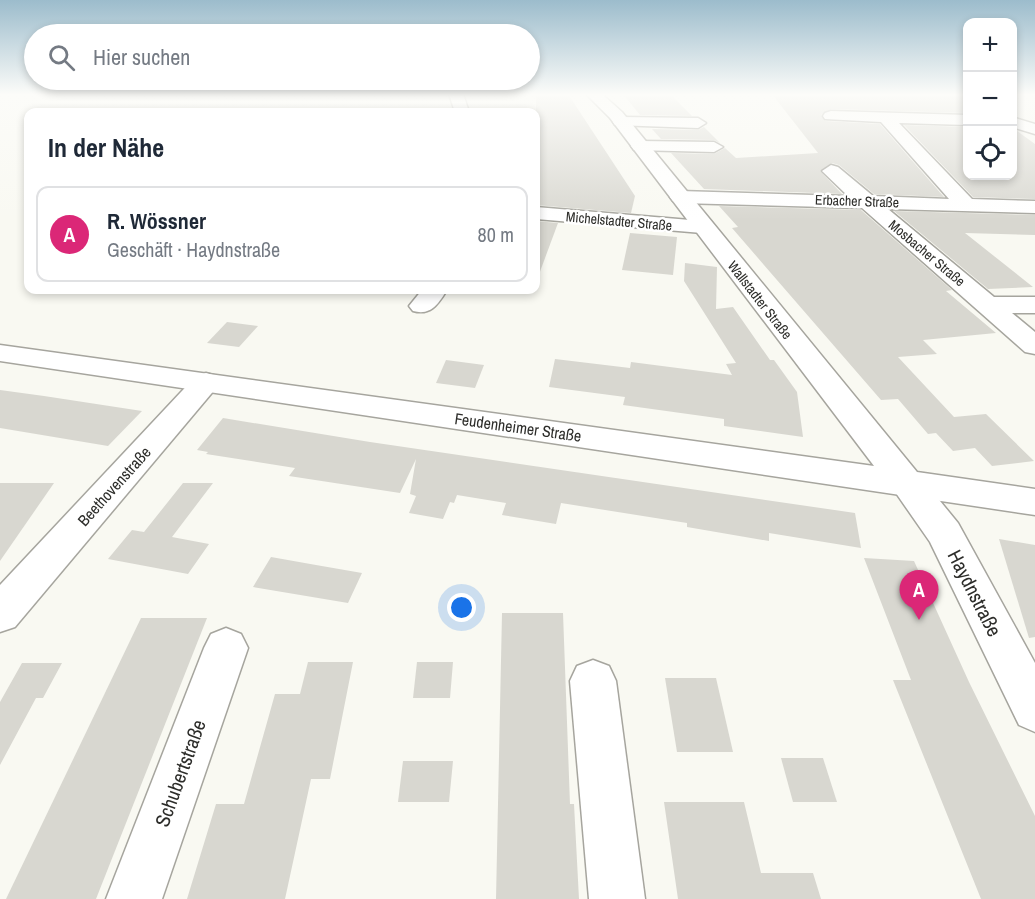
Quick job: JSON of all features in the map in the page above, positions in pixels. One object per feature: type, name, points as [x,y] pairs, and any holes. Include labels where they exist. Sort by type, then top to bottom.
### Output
[{"type":"street","name":"Wallstadter Straße","points":[[634,136],[702,227],[906,483]]},
{"type":"street","points":[[902,136],[966,205]]},
{"type":"street","points":[[887,140],[906,140]]},
{"type":"street","points":[[640,146],[714,147]]},
{"type":"street","name":"Mosbacher Straße","points":[[831,171],[1035,346]]},
{"type":"street","name":"Erbacher Straße","points":[[680,197],[1035,207]]},
{"type":"street","name":"Michelstadter Straße","points":[[540,213],[702,227]]},
{"type":"street","points":[[986,305],[1035,305]]},
{"type":"street","name":"Feudenheimer Straße","points":[[0,353],[1035,502]]},
{"type":"street","name":"Beethovenstraße","points":[[7,597],[206,382]]},
{"type":"street","name":"Haydnstraße","points":[[906,483],[945,533],[1035,709]]},
{"type":"street","name":"Schubertstraße","points":[[134,899],[226,648]]},
{"type":"street","points":[[593,681],[617,899]]},
{"type":"building","points":[[540,136],[596,136],[635,196],[631,213],[540,205]]},
{"type":"building","points":[[658,136],[713,136],[720,143],[714,140],[661,139]]},
{"type":"building","points":[[805,136],[890,136],[944,197],[874,194],[839,165],[832,163],[820,171],[842,194],[704,189],[671,153],[714,154],[725,148],[736,158],[818,153]]},
{"type":"building","points":[[914,136],[963,136],[963,180],[1017,180],[1017,136],[1024,136],[1035,144],[1035,199],[973,197]]},
{"type":"building","points":[[719,206],[861,210],[952,290],[946,291],[996,333],[923,340],[937,354],[898,357],[954,417],[986,414],[1034,461],[992,466],[975,448],[953,451],[936,433],[928,434],[898,399],[881,400],[732,228],[738,227]]},
{"type":"building","points":[[894,211],[1035,215],[1035,235],[965,233],[1033,287],[988,289]]},
{"type":"building","points":[[540,221],[558,223],[540,272]]},
{"type":"building","points":[[630,233],[677,237],[673,275],[622,270]]},
{"type":"building","points":[[685,263],[717,267],[716,309],[733,307],[770,360],[774,360],[797,392],[803,437],[724,426],[724,419],[623,405],[625,397],[549,387],[555,359],[630,368],[631,362],[732,375],[726,364],[736,363],[684,281]]},
{"type":"building","points":[[227,322],[258,326],[239,347],[207,343]]},
{"type":"building","points":[[446,360],[484,365],[475,388],[436,383]]},
{"type":"building","points":[[0,390],[142,411],[108,446],[0,428]]},
{"type":"building","points":[[223,418],[370,442],[855,513],[861,548],[769,533],[769,541],[687,527],[687,523],[561,503],[556,524],[502,515],[506,503],[457,495],[454,503],[450,502],[443,519],[409,513],[416,496],[410,494],[416,459],[400,493],[289,476],[295,468],[206,454],[208,452],[197,450]]},
{"type":"building","points":[[0,483],[54,483],[0,561]]},
{"type":"building","points":[[183,483],[213,483],[172,537],[209,544],[188,574],[108,559],[132,530],[144,532]]},
{"type":"building","points":[[999,539],[1035,545],[1035,637],[1029,638]]},
{"type":"building","points":[[271,557],[362,573],[348,603],[253,587]]},
{"type":"building","points":[[864,558],[914,561],[969,682],[1035,816],[1035,899],[981,899],[893,680],[911,680]]},
{"type":"building","points":[[502,613],[563,613],[570,804],[574,804],[579,899],[496,899]]},
{"type":"building","points":[[141,618],[207,618],[96,899],[6,899]]},
{"type":"building","points":[[308,662],[353,662],[330,779],[311,779],[285,899],[187,899],[216,804],[244,804],[275,694],[300,694]]},
{"type":"building","points":[[417,662],[453,662],[450,698],[413,698]]},
{"type":"building","points":[[22,663],[62,663],[43,698],[36,698],[0,765],[0,702]]},
{"type":"building","points":[[665,678],[716,678],[733,752],[677,752]]},
{"type":"building","points":[[781,758],[823,758],[837,802],[793,802]]},
{"type":"building","points":[[403,761],[453,761],[449,802],[398,802]]},
{"type":"building","points":[[664,802],[744,802],[761,873],[813,873],[821,899],[678,899]]},
{"type":"place","name":"R. Wössner","points":[[919,620]]}]
